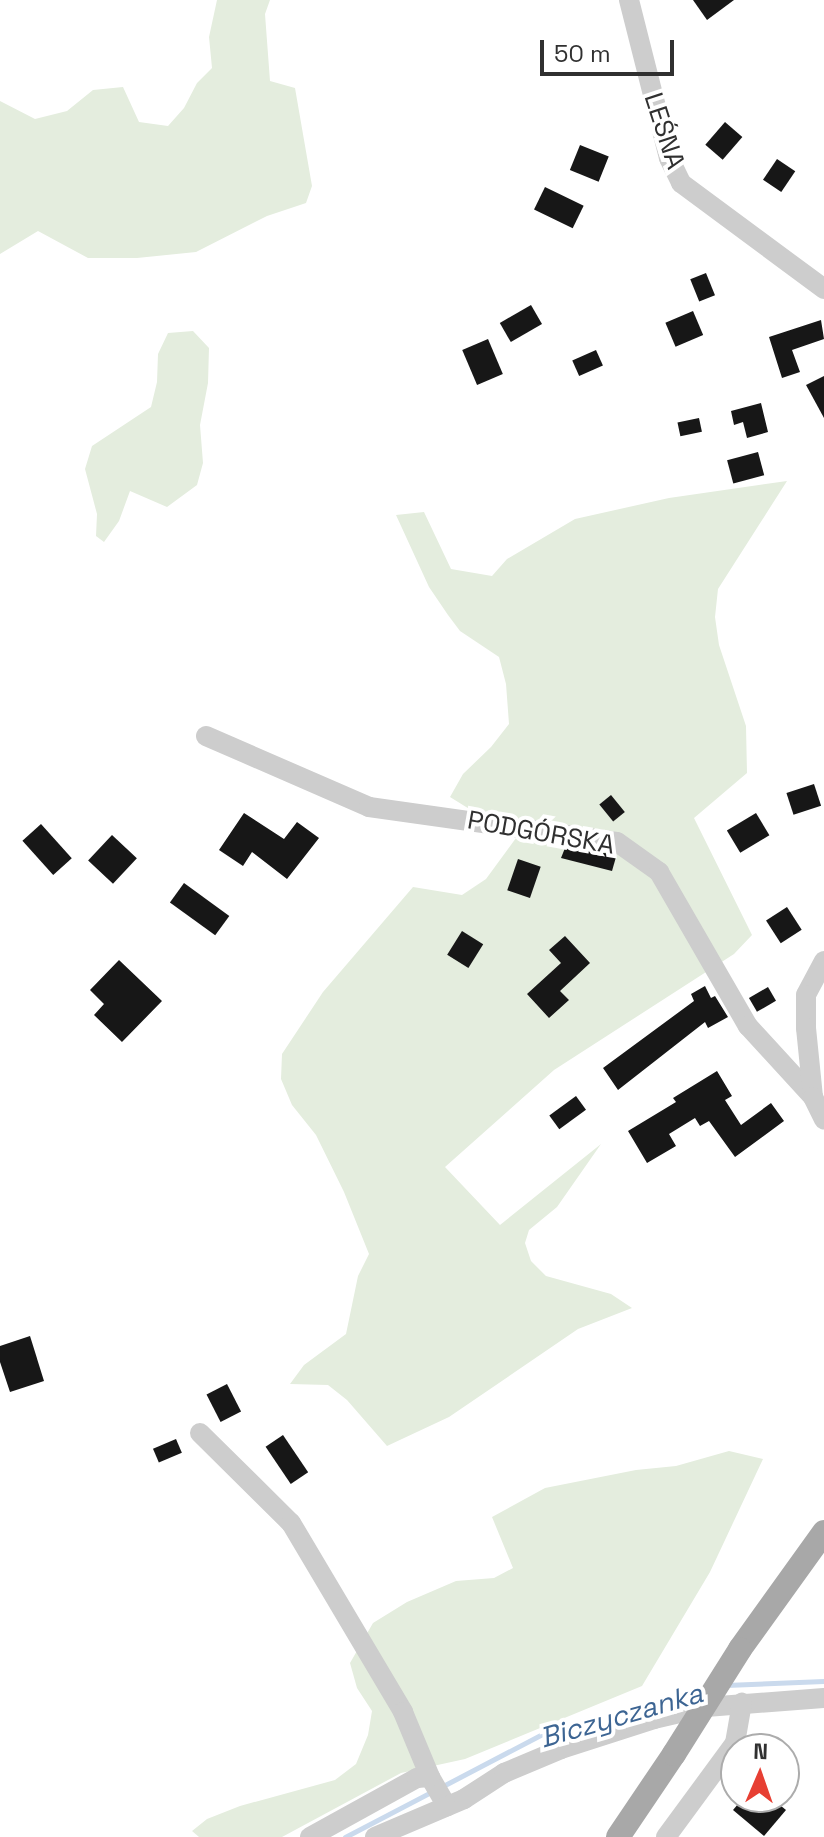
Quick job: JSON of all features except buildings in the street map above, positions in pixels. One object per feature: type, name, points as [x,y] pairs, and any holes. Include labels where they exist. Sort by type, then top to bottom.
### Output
[{"type":"main road","points":[[618,1837],[740,1649],[824,1532]]},
{"type":"street","name":"LEŚNA","points":[[629,0],[669,158],[681,183],[824,289]]},
{"type":"street","name":"PODGÓRSKA","points":[[206,736],[369,807],[617,842],[659,872],[748,1026],[813,1097]]},
{"type":"street","points":[[824,961],[806,995],[813,1097],[824,1120]]},
{"type":"street","points":[[200,1433],[291,1523],[403,1712],[430,1777],[445,1804]]},
{"type":"street","points":[[375,1837],[425,1827],[445,1804],[504,1773],[561,1749],[654,1719],[742,1703],[824,1698]]},
{"type":"street","points":[[666,1837],[735,1743],[742,1703]]},
{"type":"street","points":[[310,1837],[417,1778],[430,1777]]},
{"type":"green space","points":[[217,0],[270,0],[265,14],[270,81],[295,88],[312,186],[306,203],[267,216],[196,252],[137,258],[88,258],[38,231],[0,254],[0,101],[35,119],[67,111],[93,90],[123,87],[139,122],[168,126],[184,108],[197,83],[212,68],[209,37]]},
{"type":"green space","points":[[193,331],[209,348],[208,383],[200,425],[203,463],[197,485],[167,507],[130,491],[119,521],[104,542],[96,536],[97,514],[85,469],[92,446],[151,407],[157,382],[158,354],[168,333]]},
{"type":"green space","points":[[787,481],[718,589],[715,617],[719,645],[746,726],[747,773],[694,818],[752,935],[734,954],[554,1070],[445,1167],[500,1225],[601,1144],[557,1207],[529,1230],[525,1243],[531,1261],[546,1276],[611,1294],[632,1308],[578,1329],[449,1417],[387,1446],[347,1400],[328,1385],[290,1384],[304,1365],[346,1334],[358,1276],[369,1254],[316,1135],[292,1105],[281,1079],[282,1054],[323,992],[413,887],[462,895],[486,879],[516,838],[450,797],[463,774],[509,724],[506,684],[499,657],[460,631],[429,587],[396,515],[424,512],[451,569],[492,576],[507,559],[575,519],[669,498]]},
{"type":"green space","points":[[729,1451],[763,1459],[710,1572],[642,1686],[465,1759],[401,1773],[282,1837],[199,1837],[192,1831],[207,1819],[240,1806],[335,1780],[356,1764],[368,1735],[372,1711],[357,1688],[350,1663],[373,1623],[407,1602],[456,1581],[494,1578],[513,1568],[492,1517],[545,1488],[636,1470],[676,1466]]},
{"type":"waterway","name":"Biczyczanka","points":[[726,1685],[824,1681]]},
{"type":"waterway","name":"Biczyczanka","points":[[441,1787],[550,1730],[704,1689]]},
{"type":"waterway","name":"Biczyczanka","points":[[345,1837],[433,1791]]}]
